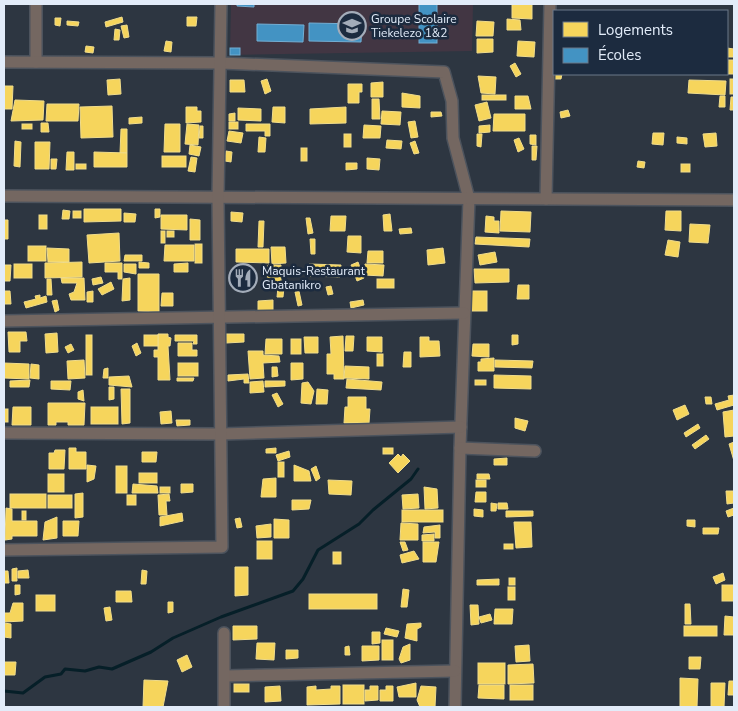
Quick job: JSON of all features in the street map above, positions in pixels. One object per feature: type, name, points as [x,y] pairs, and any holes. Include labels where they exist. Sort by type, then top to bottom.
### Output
[{"type":"street","points":[[36,4],[36,62]]},
{"type":"street","points":[[4,550],[222,547],[218,198],[221,4]]},
{"type":"street","points":[[546,199],[550,4]]},
{"type":"street","points":[[4,62],[221,63],[444,72],[452,101],[453,138],[469,199],[460,448],[455,707]]},
{"type":"street","points":[[4,196],[734,200]]},
{"type":"street","points":[[4,321],[464,313]]},
{"type":"street","points":[[4,433],[221,434],[461,427]]},
{"type":"street","points":[[460,448],[534,451]]},
{"type":"street","points":[[224,632],[224,707]]},
{"type":"street","points":[[225,676],[455,671]]},
{"type":"shaded area","name":"Groupe Scolaire Tiekelezo 1&2","points":[[231,4],[473,4],[472,51],[230,55]]},
{"type":"building: Logements","points":[[512,4],[532,4],[532,19],[512,18]]},
{"type":"building: Logements","points":[[122,17],[123,22],[106,27],[105,22]]},
{"type":"building: Logements","points":[[187,17],[197,17],[196,26],[187,26]]},
{"type":"building: Logements","points":[[55,18],[61,18],[60,26],[55,25]]},
{"type":"building: Logements","points":[[507,19],[520,20],[521,30],[507,30]]},
{"type":"building: Logements","points":[[67,21],[79,22],[78,26],[67,25]]},
{"type":"building: Logements","points":[[477,21],[494,22],[493,36],[476,36]]},
{"type":"building: Logements","points":[[127,25],[129,37],[124,38],[121,26]]},
{"type":"building: Logements","points":[[115,29],[120,30],[119,40],[114,40]]},
{"type":"building: Logements","points":[[477,39],[493,39],[493,52],[477,53]]},
{"type":"building: Logements","points":[[166,41],[172,42],[171,52],[164,51]]},
{"type":"building: Logements","points":[[518,41],[535,42],[534,57],[517,56]]},
{"type":"building: Logements","points":[[86,46],[94,47],[93,53],[85,52]]},
{"type":"building: Logements","points":[[728,48],[734,49],[734,57],[728,57]]},
{"type":"building: Logements","points":[[728,60],[734,60],[734,74],[728,74]]},
{"type":"building: Logements","points":[[515,63],[521,74],[516,77],[510,66]]},
{"type":"building: Logements","points":[[554,75],[562,75],[561,79],[554,79]]},
{"type":"building: Logements","points":[[478,76],[496,77],[495,94],[481,93]]},
{"type":"building: Logements","points":[[120,79],[121,94],[108,95],[107,80]]},
{"type":"building: Logements","points":[[267,79],[271,91],[265,94],[261,81]]},
{"type":"building: Logements","points":[[730,79],[734,79],[734,94],[730,94]]},
{"type":"building: Logements","points":[[230,80],[244,80],[245,92],[230,92]]},
{"type":"building: Logements","points":[[689,80],[726,81],[725,95],[688,93]]},
{"type":"building: Logements","points":[[383,82],[383,97],[371,97],[371,83]]},
{"type":"building: Logements","points":[[348,84],[362,84],[362,92],[359,92],[359,103],[348,103]]},
{"type":"building: Logements","points":[[4,86],[13,86],[12,109],[4,109]]},
{"type":"building: Logements","points":[[402,93],[420,96],[420,108],[402,107]]},
{"type":"building: Logements","points":[[482,95],[506,95],[506,100],[482,100]]},
{"type":"building: Logements","points":[[515,96],[528,96],[531,109],[515,109]]},
{"type":"building: Logements","points":[[720,96],[725,96],[725,107],[719,107]]},
{"type":"building: Logements","points":[[731,97],[734,97],[734,110],[730,110]]},
{"type":"building: Logements","points":[[372,99],[379,99],[380,119],[372,119]]},
{"type":"building: Logements","points":[[15,100],[44,101],[43,120],[11,121]]},
{"type":"building: Logements","points":[[487,102],[491,118],[479,121],[475,105]]},
{"type":"building: Logements","points":[[47,104],[79,104],[78,121],[46,121]]},
{"type":"building: Logements","points":[[112,106],[113,137],[81,138],[80,107]]},
{"type":"building: Logements","points":[[186,107],[197,107],[197,111],[201,111],[201,122],[186,123]]},
{"type":"building: Logements","points":[[273,107],[285,107],[285,123],[272,122]]},
{"type":"building: Logements","points":[[346,107],[346,123],[310,124],[310,109]]},
{"type":"building: Logements","points":[[238,108],[261,109],[261,121],[238,120]]},
{"type":"building: Logements","points":[[568,110],[570,116],[561,118],[560,112]]},
{"type":"building: Logements","points":[[382,111],[401,112],[400,125],[381,124]]},
{"type":"building: Logements","points":[[431,112],[441,112],[442,116],[431,117]]},
{"type":"building: Logements","points":[[235,113],[235,121],[229,121],[229,114]]},
{"type":"building: Logements","points":[[494,114],[525,114],[525,131],[493,131]]},
{"type":"building: Logements","points":[[142,117],[142,123],[129,124],[129,118]]},
{"type":"building: Logements","points":[[415,121],[418,137],[411,138],[408,122]]},
{"type":"building: Logements","points":[[229,122],[238,122],[238,129],[229,129]]},
{"type":"building: Logements","points":[[41,123],[48,123],[49,132],[41,132]]},
{"type":"building: Logements","points":[[22,124],[32,124],[32,129],[22,129]]},
{"type":"building: Logements","points":[[165,124],[180,124],[180,152],[164,152]]},
{"type":"building: Logements","points":[[187,124],[199,125],[198,145],[185,144]]},
{"type":"building: Logements","points":[[246,124],[270,124],[270,136],[265,136],[265,131],[246,131]]},
{"type":"building: Logements","points":[[364,125],[381,126],[380,138],[363,138]]},
{"type":"building: Logements","points":[[490,125],[490,132],[479,133],[479,126]]},
{"type":"building: Logements","points":[[200,126],[203,126],[203,138],[199,138]]},
{"type":"building: Logements","points":[[121,129],[127,129],[127,153],[120,153]]},
{"type":"building: Logements","points":[[229,131],[243,133],[241,143],[227,141]]},
{"type":"building: Logements","points":[[653,133],[664,133],[663,145],[652,144]]},
{"type":"building: Logements","points":[[716,133],[717,146],[705,147],[703,134]]},
{"type":"building: Logements","points":[[344,134],[351,134],[351,147],[344,147]]},
{"type":"building: Logements","points":[[477,134],[482,134],[481,147],[477,146]]},
{"type":"building: Logements","points":[[530,135],[536,135],[536,145],[530,144]]},
{"type":"building: Logements","points":[[259,137],[266,138],[265,152],[258,152]]},
{"type":"building: Logements","points":[[677,137],[687,138],[687,144],[677,143]]},
{"type":"building: Logements","points":[[519,138],[524,149],[518,152],[514,140]]},
{"type":"building: Logements","points":[[387,140],[402,141],[401,149],[386,148]]},
{"type":"building: Logements","points":[[15,141],[21,142],[20,167],[14,166]]},
{"type":"building: Logements","points":[[415,141],[419,153],[414,154],[410,143]]},
{"type":"building: Logements","points":[[35,142],[50,142],[49,169],[35,169]]},
{"type":"building: Logements","points":[[190,145],[201,147],[199,156],[189,154]]},
{"type":"building: Logements","points":[[532,146],[537,146],[536,160],[532,160]]},
{"type":"building: Logements","points":[[301,148],[307,148],[307,161],[301,161]]},
{"type":"building: Logements","points":[[226,151],[232,152],[231,162],[225,161]]},
{"type":"building: Logements","points":[[67,152],[74,152],[74,170],[66,170]]},
{"type":"building: Logements","points":[[94,152],[127,153],[127,167],[94,167]]},
{"type":"building: Logements","points":[[162,156],[186,156],[186,167],[162,167]]},
{"type":"building: Logements","points":[[191,157],[197,158],[195,172],[188,171]]},
{"type":"building: Logements","points":[[367,158],[380,159],[379,170],[367,169]]},
{"type":"building: Logements","points":[[51,159],[57,159],[56,169],[51,169]]},
{"type":"building: Logements","points":[[638,161],[645,162],[644,168],[637,167]]},
{"type":"building: Logements","points":[[346,163],[357,163],[357,169],[346,170]]},
{"type":"building: Logements","points":[[76,164],[86,164],[86,169],[76,169]]},
{"type":"building: Logements","points":[[681,164],[690,164],[690,172],[681,172]]},
{"type":"building: Logements","points":[[84,209],[121,209],[121,221],[84,222]]},
{"type":"building: Logements","points":[[155,209],[160,209],[160,217],[155,218]]},
{"type":"building: Logements","points":[[63,210],[70,211],[69,219],[62,219]]},
{"type":"building: Logements","points":[[73,211],[81,211],[81,218],[73,218]]},
{"type":"building: Logements","points":[[501,211],[531,212],[530,232],[500,231]]},
{"type":"building: Logements","points":[[666,211],[681,211],[681,231],[665,230]]},
{"type":"building: Logements","points":[[231,212],[243,213],[242,222],[231,221]]},
{"type":"building: Logements","points":[[124,213],[136,214],[135,222],[124,222]]},
{"type":"building: Logements","points":[[390,214],[392,231],[384,231],[383,215]]},
{"type":"building: Logements","points":[[39,215],[47,215],[47,229],[39,229]]},
{"type":"building: Logements","points":[[161,215],[187,215],[187,230],[161,229]]},
{"type":"building: Logements","points":[[331,216],[346,216],[345,231],[330,231]]},
{"type":"building: Logements","points":[[486,216],[494,217],[494,221],[499,221],[499,233],[485,232]]},
{"type":"building: Logements","points":[[306,218],[310,218],[313,233],[308,234]]},
{"type":"building: Logements","points":[[190,219],[200,220],[200,240],[190,240]]},
{"type":"building: Logements","points":[[4,220],[8,220],[8,239],[4,239]]},
{"type":"building: Logements","points":[[259,221],[264,221],[263,247],[258,247]]},
{"type":"building: Logements","points":[[690,224],[710,225],[708,243],[689,242]]},
{"type":"building: Logements","points":[[411,228],[412,233],[400,234],[399,229]]},
{"type":"building: Logements","points":[[161,231],[165,231],[165,243],[161,243]]},
{"type":"building: Logements","points":[[167,231],[174,231],[174,237],[167,237]]},
{"type":"building: Logements","points":[[119,233],[120,261],[89,263],[87,235]]},
{"type":"building: Logements","points":[[348,236],[361,236],[361,253],[347,252]]},
{"type":"building: Logements","points":[[476,237],[530,239],[529,247],[475,244]]},
{"type":"building: Logements","points":[[310,239],[315,239],[315,254],[311,254]]},
{"type":"building: Logements","points":[[668,240],[680,242],[678,257],[665,255]]},
{"type":"building: Logements","points":[[195,244],[202,244],[202,263],[195,263]]},
{"type":"building: Logements","points":[[165,245],[194,245],[194,261],[164,261]]},
{"type":"building: Logements","points":[[28,246],[46,246],[46,261],[28,261]]},
{"type":"building: Logements","points":[[271,247],[285,247],[286,263],[272,264]]},
{"type":"building: Logements","points":[[47,248],[69,249],[69,262],[48,262]]},
{"type":"building: Logements","points":[[443,248],[445,263],[428,265],[427,250]]},
{"type":"building: Logements","points":[[236,249],[269,249],[269,263],[236,262]]},
{"type":"building: Logements","points":[[368,251],[383,251],[383,263],[367,263]]},
{"type":"building: Logements","points":[[495,252],[497,262],[480,265],[478,255]]},
{"type":"building: Logements","points":[[125,255],[142,255],[142,261],[124,261]]},
{"type":"building: Logements","points":[[82,262],[82,277],[45,278],[45,263]]},
{"type":"building: Logements","points":[[139,262],[149,263],[149,268],[139,268]]},
{"type":"building: Logements","points":[[358,262],[364,278],[357,281],[351,265]]},
{"type":"building: Logements","points":[[105,263],[122,263],[122,279],[118,279],[118,272],[105,272]]},
{"type":"building: Logements","points":[[188,263],[188,272],[174,272],[174,264]]},
{"type":"building: Logements","points":[[14,264],[32,264],[32,278],[14,278]]},
{"type":"building: Logements","points":[[124,264],[136,264],[136,274],[124,272]]},
{"type":"building: Logements","points":[[309,264],[341,265],[340,277],[309,276]]},
{"type":"building: Logements","points":[[365,264],[384,265],[383,276],[364,275]]},
{"type":"building: Logements","points":[[4,265],[11,265],[10,281],[4,281]]},
{"type":"building: Logements","points":[[268,265],[281,265],[281,285],[267,285]]},
{"type":"building: Logements","points":[[474,269],[509,269],[509,282],[475,283]]},
{"type":"building: Logements","points":[[138,274],[159,274],[159,312],[138,311]]},
{"type":"building: Logements","points":[[231,276],[236,276],[237,286],[232,286]]},
{"type":"building: Logements","points":[[101,277],[103,283],[93,285],[92,279]]},
{"type":"building: Logements","points":[[61,278],[84,278],[85,300],[71,300],[69,294],[74,292],[77,283],[62,283]]},
{"type":"building: Logements","points":[[130,278],[130,300],[122,301],[123,279]]},
{"type":"building: Logements","points":[[47,279],[51,279],[52,295],[47,295]]},
{"type":"building: Logements","points":[[377,279],[394,279],[394,288],[377,288]]},
{"type":"building: Logements","points":[[111,282],[114,289],[102,295],[98,289]]},
{"type":"building: Logements","points":[[518,285],[529,285],[529,299],[517,299]]},
{"type":"building: Logements","points":[[331,286],[333,294],[328,295],[326,287]]},
{"type":"building: Logements","points":[[278,287],[284,287],[283,297],[277,297]]},
{"type":"building: Logements","points":[[4,291],[10,291],[11,304],[4,304]]},
{"type":"building: Logements","points":[[93,291],[93,302],[87,302],[87,292]]},
{"type":"building: Logements","points":[[299,291],[302,305],[298,306],[295,292]]},
{"type":"building: Logements","points":[[471,291],[487,291],[487,311],[471,311]]},
{"type":"building: Logements","points":[[162,293],[173,293],[173,306],[161,306]]},
{"type":"building: Logements","points":[[40,295],[40,298],[46,296],[47,302],[26,308],[24,302],[36,299],[35,296]]},
{"type":"building: Logements","points":[[57,300],[59,310],[55,312],[52,301]]},
{"type":"building: Logements","points":[[273,300],[273,313],[258,313],[258,301]]},
{"type":"building: Logements","points":[[363,300],[364,305],[351,308],[350,302]]},
{"type":"building: Logements","points":[[8,332],[26,332],[27,341],[20,341],[20,352],[9,352]]},
{"type":"building: Logements","points":[[57,333],[58,352],[46,353],[45,334]]},
{"type":"building: Logements","points":[[158,334],[168,334],[168,337],[171,338],[170,346],[168,346],[170,380],[158,380],[158,357],[154,357],[154,350],[158,350]]},
{"type":"building: Logements","points":[[226,334],[244,334],[244,342],[226,343]]},
{"type":"building: Logements","points":[[86,335],[92,335],[92,375],[86,375]]},
{"type":"building: Logements","points":[[144,335],[158,335],[158,346],[144,346]]},
{"type":"building: Logements","points":[[175,335],[197,335],[197,344],[193,344],[194,341],[175,341]]},
{"type":"building: Logements","points":[[512,335],[518,335],[518,344],[512,345]]},
{"type":"building: Logements","points":[[343,336],[344,379],[334,379],[334,374],[327,374],[327,354],[331,354],[330,337]]},
{"type":"building: Logements","points":[[346,336],[354,336],[353,351],[345,351]]},
{"type":"building: Logements","points":[[304,337],[318,337],[318,353],[305,353]]},
{"type":"building: Logements","points":[[367,337],[382,337],[382,352],[367,351]]},
{"type":"building: Logements","points":[[420,337],[429,337],[429,341],[439,341],[440,356],[420,357]]},
{"type":"building: Logements","points":[[266,339],[282,339],[282,354],[265,354]]},
{"type":"building: Logements","points":[[291,339],[301,339],[301,354],[291,354]]},
{"type":"building: Logements","points":[[137,343],[141,353],[136,356],[132,346]]},
{"type":"building: Logements","points":[[178,343],[192,343],[192,350],[197,350],[197,356],[178,356]]},
{"type":"building: Logements","points":[[71,344],[74,350],[68,353],[65,347]]},
{"type":"building: Logements","points":[[473,344],[489,344],[489,357],[472,356]]},
{"type":"building: Logements","points":[[248,351],[263,351],[263,355],[279,356],[280,362],[263,363],[264,378],[250,379]]},
{"type":"building: Logements","points":[[404,352],[411,352],[411,367],[403,367]]},
{"type":"building: Logements","points":[[377,354],[383,354],[383,366],[377,366]]},
{"type":"building: Logements","points":[[494,358],[494,371],[478,371],[478,362],[481,362],[481,359]]},
{"type":"building: Logements","points":[[84,360],[85,378],[68,379],[67,361]]},
{"type":"building: Logements","points":[[495,360],[533,361],[532,368],[495,367]]},
{"type":"building: Logements","points":[[4,363],[29,364],[29,379],[4,378]]},
{"type":"building: Logements","points":[[178,363],[198,363],[198,376],[178,376]]},
{"type":"building: Logements","points":[[291,363],[303,363],[303,379],[291,380]]},
{"type":"building: Logements","points":[[31,364],[39,365],[39,379],[30,378]]},
{"type":"building: Logements","points":[[345,366],[369,367],[369,379],[344,378]]},
{"type":"building: Logements","points":[[272,367],[277,367],[278,376],[272,377]]},
{"type":"building: Logements","points":[[108,368],[108,378],[103,378],[104,369]]},
{"type":"building: Logements","points":[[248,374],[249,383],[244,383],[244,379],[228,381],[228,375]]},
{"type":"building: Logements","points":[[494,375],[531,376],[531,389],[494,388]]},
{"type":"building: Logements","points":[[129,376],[132,387],[109,385],[109,377]]},
{"type":"building: Logements","points":[[177,378],[194,378],[193,381],[177,381]]},
{"type":"building: Logements","points":[[347,379],[382,382],[381,390],[346,388]]},
{"type":"building: Logements","points":[[30,380],[29,387],[10,387],[10,381]]},
{"type":"building: Logements","points":[[475,380],[486,380],[486,385],[475,385]]},
{"type":"building: Logements","points":[[51,381],[71,381],[70,390],[51,389]]},
{"type":"building: Logements","points":[[263,381],[264,392],[250,393],[250,382]]},
{"type":"building: Logements","points":[[265,381],[285,381],[285,386],[265,387]]},
{"type":"building: Logements","points":[[308,382],[314,391],[311,404],[301,403],[302,383]]},
{"type":"building: Logements","points":[[109,387],[114,387],[114,399],[109,400]]},
{"type":"building: Logements","points":[[121,389],[130,389],[130,423],[122,424]]},
{"type":"building: Logements","points":[[317,389],[328,390],[327,404],[316,404]]},
{"type":"building: Logements","points":[[83,390],[84,401],[78,399],[78,392]]},
{"type":"building: Logements","points":[[277,393],[283,404],[278,407],[272,395]]},
{"type":"building: Logements","points":[[734,395],[734,405],[717,410],[715,404],[729,400],[728,396]]},
{"type":"building: Logements","points":[[348,397],[366,397],[366,409],[370,409],[369,423],[344,423],[345,407],[348,407]]},
{"type":"building: Logements","points":[[705,397],[711,397],[712,404],[706,404]]},
{"type":"building: Logements","points":[[48,403],[85,403],[84,425],[68,425],[68,422],[56,422],[56,425],[48,425]]},
{"type":"building: Logements","points":[[685,405],[689,414],[677,420],[673,410]]},
{"type":"building: Logements","points":[[13,407],[31,407],[31,425],[12,425]]},
{"type":"building: Logements","points":[[91,407],[118,407],[118,424],[91,424]]},
{"type":"building: Logements","points":[[4,409],[8,409],[8,422],[4,422]]},
{"type":"building: Logements","points":[[734,410],[734,436],[725,437],[723,412]]},
{"type":"building: Logements","points":[[171,411],[172,423],[161,424],[160,412]]},
{"type":"building: Logements","points":[[515,418],[528,421],[525,431],[515,428]]},
{"type":"building: Logements","points":[[176,420],[190,420],[190,425],[177,426]]},
{"type":"building: Logements","points":[[698,424],[700,428],[686,437],[684,433]]},
{"type":"building: Logements","points":[[706,435],[709,439],[695,449],[692,445]]},
{"type":"building: Logements","points":[[734,442],[734,461],[729,444]]},
{"type":"building: Logements","points":[[69,448],[76,448],[76,452],[86,452],[86,469],[69,469]]},
{"type":"building: Logements","points":[[276,448],[276,453],[266,453],[266,449]]},
{"type":"building: Logements","points":[[383,448],[393,448],[393,454],[383,454]]},
{"type":"building: Logements","points":[[55,450],[65,450],[64,469],[49,469],[49,453],[54,453]]},
{"type":"building: Logements","points":[[289,451],[290,457],[278,461],[276,455]]},
{"type":"building: Logements","points":[[142,452],[157,452],[156,462],[142,462]]},
{"type":"building: Logements","points":[[398,454],[401,457],[403,454],[410,461],[398,473],[389,463]]},
{"type":"building: Logements","points":[[507,458],[507,465],[494,465],[494,459]]},
{"type":"building: Logements","points":[[278,462],[284,462],[284,477],[278,477]]},
{"type":"building: Logements","points":[[87,465],[96,466],[94,479],[87,482]]},
{"type":"building: Logements","points":[[294,465],[309,471],[311,481],[294,481]]},
{"type":"building: Logements","points":[[116,466],[127,466],[127,493],[116,493]]},
{"type":"building: Logements","points":[[316,466],[320,478],[316,481],[311,469]]},
{"type":"building: Logements","points":[[139,473],[157,473],[157,483],[139,483]]},
{"type":"building: Logements","points":[[48,474],[64,474],[64,492],[48,492]]},
{"type":"building: Logements","points":[[477,474],[489,474],[490,479],[477,479]]},
{"type":"building: Logements","points":[[276,478],[276,497],[261,497],[263,479]]},
{"type":"building: Logements","points":[[328,480],[352,481],[351,495],[329,494]]},
{"type":"building: Logements","points":[[476,480],[486,480],[486,487],[476,487]]},
{"type":"building: Logements","points":[[133,484],[157,486],[158,493],[132,493]]},
{"type":"building: Logements","points":[[181,484],[193,484],[193,492],[181,493]]},
{"type":"building: Logements","points":[[160,487],[170,487],[170,493],[160,493]]},
{"type":"building: Logements","points":[[424,487],[437,489],[438,508],[425,509]]},
{"type":"building: Logements","points":[[726,491],[734,491],[734,503],[727,504]]},
{"type":"building: Logements","points":[[476,492],[486,492],[486,502],[475,502]]},
{"type":"building: Logements","points":[[83,493],[83,517],[75,518],[75,494]]},
{"type":"building: Logements","points":[[10,494],[46,494],[46,508],[10,508]]},
{"type":"building: Logements","points":[[169,494],[170,501],[166,501],[167,515],[159,515],[158,495]]},
{"type":"building: Logements","points":[[418,494],[419,508],[403,509],[402,495]]},
{"type":"building: Logements","points":[[48,495],[72,495],[72,508],[48,508]]},
{"type":"building: Logements","points":[[127,495],[136,495],[136,505],[127,505]]},
{"type":"building: Logements","points":[[292,500],[311,500],[309,509],[292,510]]},
{"type":"building: Logements","points":[[491,503],[497,504],[496,511],[491,511]]},
{"type":"building: Logements","points":[[498,503],[507,503],[508,509],[498,509]]},
{"type":"building: Logements","points":[[6,508],[12,509],[12,521],[37,521],[37,536],[12,536],[12,539],[5,540]]},
{"type":"building: Logements","points":[[734,508],[734,515],[728,517],[726,511]]},
{"type":"building: Logements","points":[[474,509],[483,510],[483,517],[474,516]]},
{"type":"building: Logements","points":[[402,510],[443,510],[443,522],[402,522]]},
{"type":"building: Logements","points":[[22,511],[26,511],[26,520],[22,520]]},
{"type":"building: Logements","points":[[506,511],[533,511],[533,516],[506,517]]},
{"type":"building: Logements","points":[[182,513],[183,521],[160,526],[160,517]]},
{"type":"building: Logements","points":[[57,517],[57,538],[43,540],[45,522]]},
{"type":"building: Logements","points":[[240,518],[242,527],[237,528],[235,519]]},
{"type":"building: Logements","points":[[274,519],[289,520],[289,538],[274,538]]},
{"type":"building: Logements","points":[[687,520],[695,520],[695,527],[687,526]]},
{"type":"building: Logements","points":[[63,521],[79,521],[78,536],[63,536]]},
{"type":"building: Logements","points":[[514,522],[531,522],[532,547],[516,548]]},
{"type":"building: Logements","points":[[401,523],[418,524],[418,540],[400,540]]},
{"type":"building: Logements","points":[[271,524],[271,537],[257,538],[256,526]]},
{"type":"building: Logements","points":[[440,525],[440,538],[435,538],[435,532],[423,533],[424,527]]},
{"type":"building: Logements","points":[[703,528],[719,528],[718,534],[703,534]]},
{"type":"building: Logements","points":[[434,534],[434,541],[422,541],[422,535]]},
{"type":"building: Logements","points":[[257,541],[272,541],[272,559],[257,559]]},
{"type":"building: Logements","points":[[400,542],[405,542],[408,550],[403,551]]},
{"type":"building: Logements","points":[[423,542],[439,542],[436,562],[423,562]]},
{"type":"building: Logements","points":[[504,544],[513,544],[513,549],[504,549]]},
{"type":"building: Logements","points":[[414,551],[419,559],[402,563],[400,555]]},
{"type":"building: Logements","points":[[333,552],[341,552],[341,564],[333,564]]},
{"type":"building: Logements","points":[[235,567],[248,567],[248,595],[235,596]]},
{"type":"building: Logements","points":[[17,568],[17,581],[12,581],[12,569]]},
{"type":"building: Logements","points":[[28,570],[29,578],[18,578],[18,571]]},
{"type":"building: Logements","points":[[142,570],[147,571],[146,584],[141,584]]},
{"type":"building: Logements","points":[[4,571],[8,571],[9,583],[4,583]]},
{"type":"building: Logements","points":[[723,573],[725,580],[716,584],[713,577]]},
{"type":"building: Logements","points":[[509,578],[515,578],[515,585],[509,585]]},
{"type":"building: Logements","points":[[499,579],[499,585],[477,585],[477,580]]},
{"type":"building: Logements","points":[[15,585],[20,585],[20,594],[15,595]]},
{"type":"building: Logements","points":[[722,585],[734,585],[734,601],[722,601]]},
{"type":"building: Logements","points":[[508,587],[515,587],[515,600],[508,600]]},
{"type":"building: Logements","points":[[403,589],[409,590],[407,607],[401,607]]},
{"type":"building: Logements","points":[[116,591],[131,591],[132,602],[116,602]]},
{"type":"building: Logements","points":[[309,594],[377,594],[377,609],[309,609]]},
{"type":"building: Logements","points":[[36,595],[55,595],[55,611],[36,611]]},
{"type":"building: Logements","points":[[168,602],[173,602],[173,612],[168,613]]},
{"type":"building: Logements","points":[[13,603],[23,603],[23,621],[4,622],[4,613],[10,613]]},
{"type":"building: Logements","points":[[685,604],[690,604],[691,624],[685,624]]},
{"type":"building: Logements","points":[[470,605],[478,605],[479,624],[471,625]]},
{"type":"building: Logements","points":[[110,607],[112,620],[106,621],[104,608]]},
{"type":"building: Logements","points":[[495,609],[513,609],[512,624],[494,624]]},
{"type":"building: Logements","points":[[490,614],[492,620],[481,623],[479,617]]},
{"type":"building: Logements","points":[[725,616],[734,617],[734,635],[724,635]]},
{"type":"building: Logements","points":[[4,623],[11,624],[11,638],[4,637]]},
{"type":"building: Logements","points":[[421,623],[421,627],[417,629],[417,641],[405,638],[407,624]]},
{"type":"building: Logements","points":[[233,626],[257,626],[257,639],[233,640]]},
{"type":"building: Logements","points":[[684,626],[717,626],[717,636],[684,636]]},
{"type":"building: Logements","points":[[386,628],[399,631],[397,637],[384,634]]},
{"type":"building: Logements","points":[[372,632],[380,632],[380,643],[372,644]]},
{"type":"building: Logements","points":[[382,640],[393,640],[393,660],[382,660]]},
{"type":"building: Logements","points":[[257,643],[275,643],[274,660],[256,659]]},
{"type":"building: Logements","points":[[410,644],[410,660],[401,663],[399,659],[403,647]]},
{"type":"building: Logements","points":[[529,645],[530,661],[516,662],[515,646]]},
{"type":"building: Logements","points":[[349,646],[350,655],[345,655],[345,647]]},
{"type":"building: Logements","points":[[362,646],[379,646],[379,660],[362,661]]},
{"type":"building: Logements","points":[[286,650],[298,650],[298,658],[286,659]]},
{"type":"building: Logements","points":[[187,655],[192,667],[182,672],[177,660]]},
{"type":"building: Logements","points":[[689,657],[701,657],[700,669],[689,669]]},
{"type":"building: Logements","points":[[4,662],[16,662],[15,675],[4,675]]},
{"type":"building: Logements","points":[[478,663],[505,663],[505,684],[478,684]]},
{"type":"building: Logements","points":[[533,664],[534,683],[508,684],[508,665]]},
{"type":"building: Logements","points":[[680,678],[698,679],[697,707],[680,707]]},
{"type":"building: Logements","points":[[144,680],[168,681],[163,707],[143,707]]},
{"type":"building: Logements","points":[[729,681],[734,681],[734,695],[728,695]]},
{"type":"building: Logements","points":[[416,683],[416,697],[399,697],[397,687]]},
{"type":"building: Logements","points":[[711,683],[725,683],[724,707],[711,707]]},
{"type":"building: Logements","points":[[234,684],[249,684],[249,692],[234,692]]},
{"type":"building: Logements","points":[[343,685],[364,685],[364,704],[343,704]]},
{"type":"building: Logements","points":[[479,685],[504,685],[504,699],[478,698]]},
{"type":"building: Logements","points":[[510,685],[533,685],[533,700],[510,700]]},
{"type":"building: Logements","points":[[280,686],[281,701],[265,702],[265,687]]},
{"type":"building: Logements","points":[[316,686],[316,690],[340,686],[340,704],[307,705],[307,687]]},
{"type":"building: Logements","points":[[370,686],[378,686],[378,700],[365,701],[365,690],[370,690]]},
{"type":"building: Logements","points":[[386,686],[393,686],[393,701],[380,701],[380,690],[386,690]]},
{"type":"building: Logements","points":[[421,686],[436,687],[435,707],[420,707],[417,700]]},
{"type":"building: Écoles","points":[[237,4],[254,4],[254,7],[237,6]]},
{"type":"building: Écoles","points":[[419,4],[437,4],[437,43],[419,43]]},
{"type":"building: Écoles","points":[[309,23],[362,24],[361,42],[309,41]]},
{"type":"building: Écoles","points":[[257,24],[304,25],[303,42],[257,41]]},
{"type":"building: Écoles","points":[[230,48],[240,48],[240,55],[230,55]]},
{"type":"waterway","points":[[4,691],[23,693],[45,677],[61,674],[65,669],[85,671],[99,667],[112,669],[151,652],[173,638],[221,617],[293,591],[303,579],[318,550],[359,524],[411,479],[418,469]]},
{"type":"place","name":"Groupe Scolaire Tiekelezo 1&2","points":[[352,26]]},
{"type":"place","name":"Maquis-Restaurant Gbatanikro","points":[[243,278]]}]
